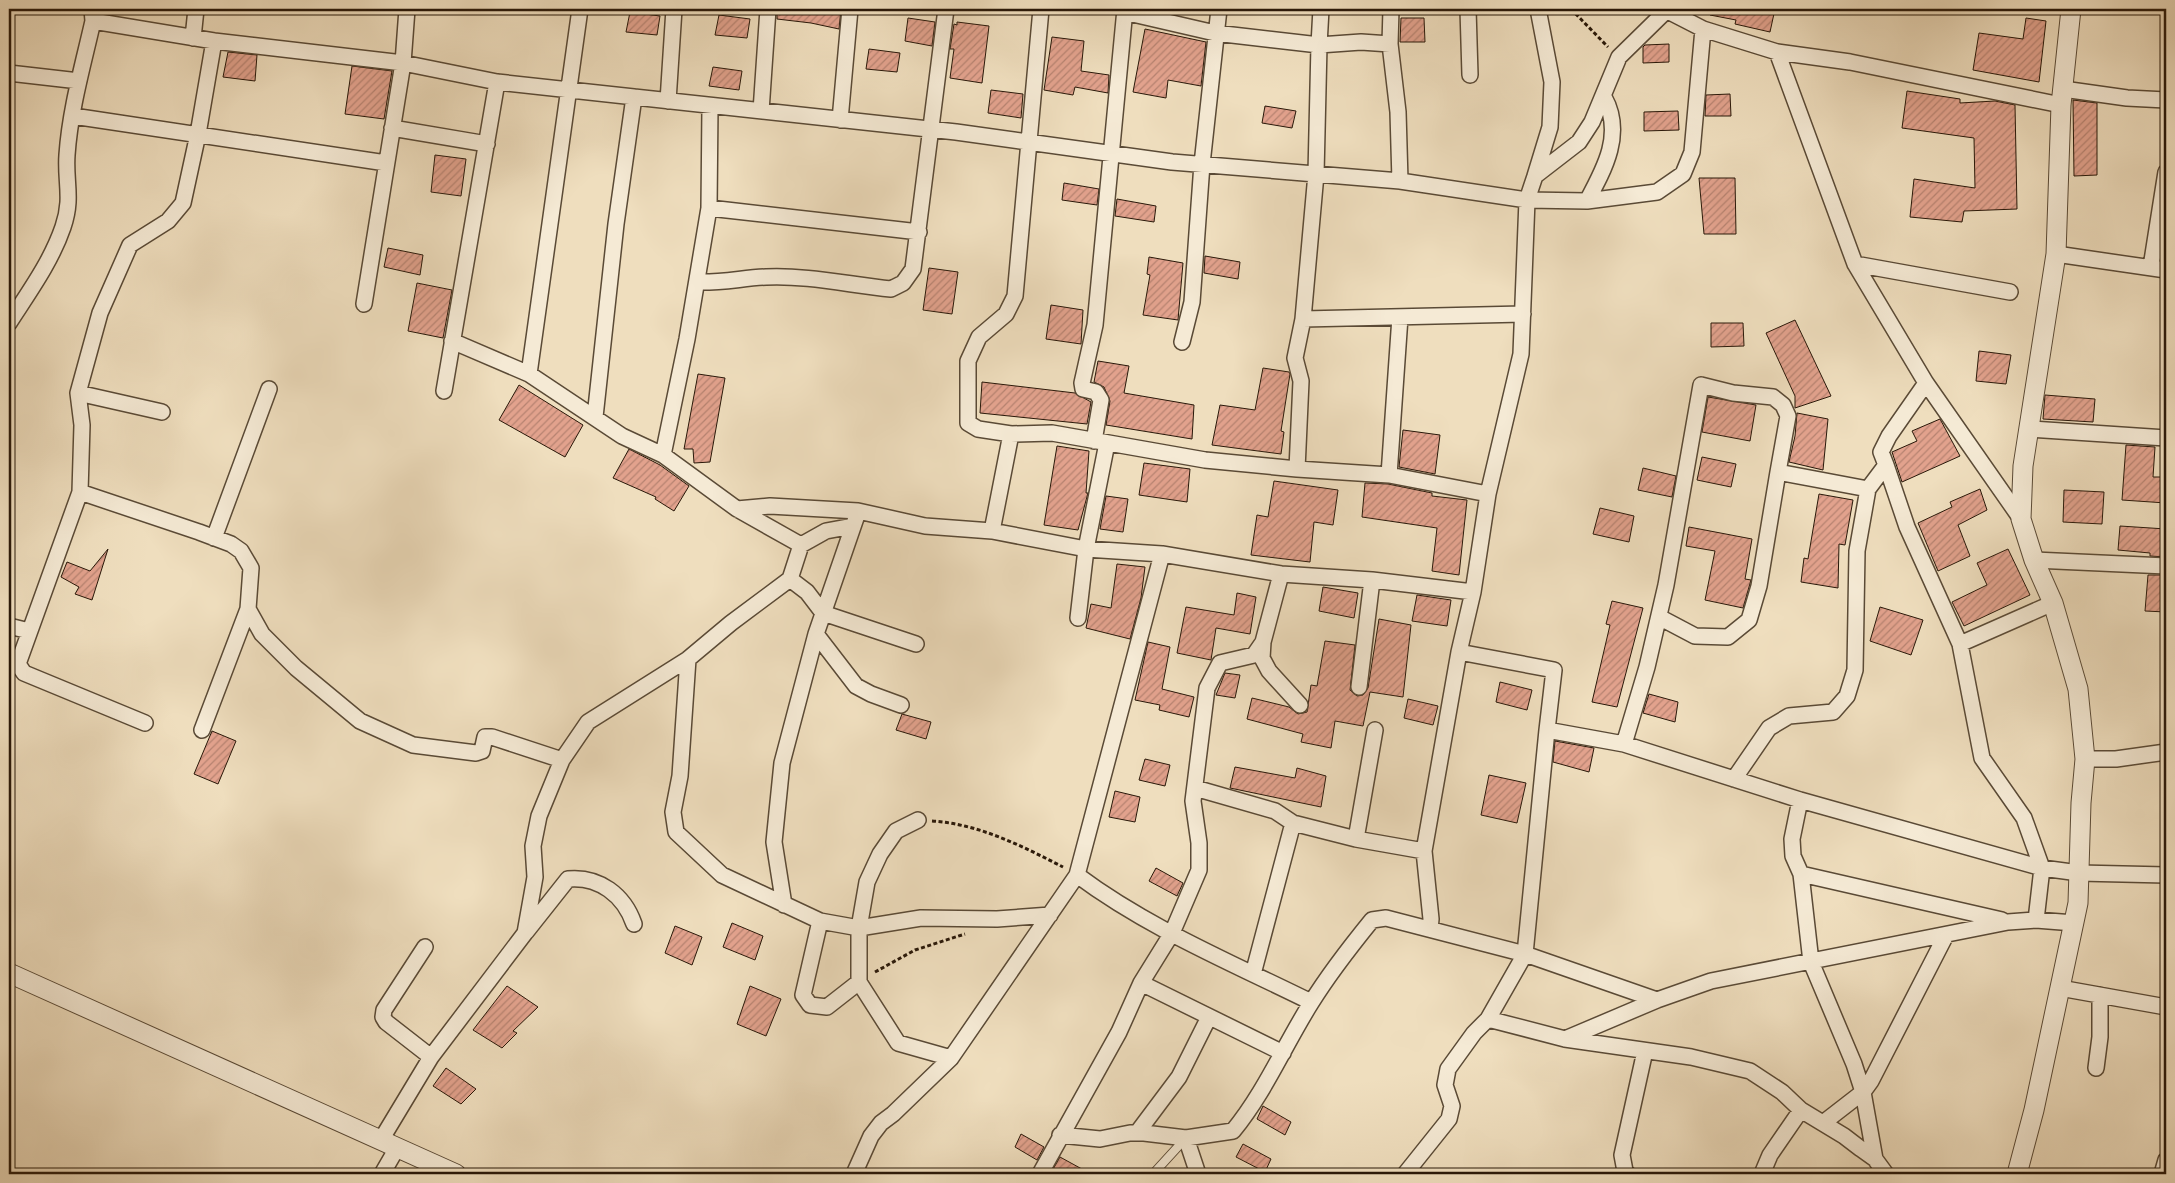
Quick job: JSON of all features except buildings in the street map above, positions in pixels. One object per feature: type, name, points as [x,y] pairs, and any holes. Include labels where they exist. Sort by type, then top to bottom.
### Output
[{"type":"street","points":[[193,38],[196,9]]},
{"type":"street","points":[[364,304],[403,63],[406,9]]},
{"type":"street","points":[[529,374],[580,9]]},
{"type":"street","points":[[668,101],[674,9]]},
{"type":"street","points":[[761,111],[768,9]]},
{"type":"street","points":[[840,120],[850,9]]},
{"type":"street","points":[[697,282],[721,283],[766,277],[801,278],[891,289],[903,283],[913,269],[919,232],[946,9]]},
{"type":"street","points":[[1041,9],[1015,296],[1006,314],[979,337],[968,361],[968,423],[978,429],[1011,434],[1052,433],[1205,460],[1389,475],[1488,494]]},
{"type":"street","points":[[1182,342],[1192,302],[1202,164],[1219,9]]},
{"type":"street","points":[[1297,469],[1301,381],[1295,358],[1302,319],[1316,174],[1321,9]]},
{"type":"street","points":[[1391,9],[1390,44],[1398,112],[1400,181]]},
{"type":"street","points":[[1468,9],[1470,75]]},
{"type":"street","points":[[1430,929],[1431,919],[1424,851],[1458,652],[1473,592],[1488,494],[1521,354],[1527,200],[1550,128],[1552,82],[1538,9]]},
{"type":"street","points":[[1534,176],[1579,142],[1592,122],[1604,97],[1619,58],[1666,9],[1703,28],[1777,52],[1850,62],[2062,97],[2166,100]]},
{"type":"street","points":[[2021,519],[2023,466],[2056,254],[2062,97],[2071,9]]},
{"type":"street","points":[[1078,618],[1100,442],[1101,400],[1096,392],[1083,388],[1082,383],[1095,325],[1124,10],[1215,33],[1319,45],[1361,42],[1390,44]]},
{"type":"street","points":[[9,322],[49,261],[64,226],[70,195],[66,156],[93,15],[193,38],[403,63],[497,82],[930,129],[1202,164],[1400,181],[1527,200],[1588,201],[1657,192],[1683,174],[1692,152],[1703,28]]},
{"type":"street","points":[[145,723],[24,673],[18,664],[80,492],[82,425],[78,394],[100,313],[130,245],[168,221],[183,204],[198,134],[214,41]]},
{"type":"street","points":[[1777,52],[1855,264],[1926,383],[2021,519],[2034,560],[2053,603],[2078,689],[2085,759],[2081,803],[2078,903],[2034,1110],[2017,1174]]},
{"type":"street","points":[[9,73],[79,81]]},
{"type":"street","points":[[444,391],[497,82]]},
{"type":"street","points":[[1588,201],[1602,174],[1610,151],[1614,124],[1610,108],[1604,97]]},
{"type":"street","points":[[595,417],[616,224],[634,98]]},
{"type":"street","points":[[663,456],[697,282],[709,208],[710,106]]},
{"type":"street","points":[[73,116],[386,163]]},
{"type":"street","points":[[392,128],[486,144]]},
{"type":"street","points":[[2056,254],[2159,269],[2166,172]]},
{"type":"street","points":[[709,208],[919,232]]},
{"type":"street","points":[[1855,264],[2010,292]]},
{"type":"street","points":[[1302,319],[1523,314]]},
{"type":"street","points":[[1389,475],[1400,317]]},
{"type":"street","points":[[452,341],[529,374],[622,436],[663,456],[737,509],[801,545]]},
{"type":"street","points":[[1926,383],[1889,436],[1881,452],[1907,527],[1960,644],[1982,758],[2024,818],[2042,868],[2036,920]]},
{"type":"street","points":[[1624,744],[1647,667],[1659,617],[1701,385],[1733,393],[1773,397],[1783,405],[1788,416],[1759,586],[1749,620],[1728,637],[1695,636],[1659,617]]},
{"type":"street","points":[[214,538],[269,389]]},
{"type":"street","points":[[78,394],[162,412]]},
{"type":"street","points":[[2030,429],[2166,438]]},
{"type":"street","points":[[992,531],[1011,434]]},
{"type":"street","points":[[1734,779],[1769,728],[1789,716],[1833,712],[1847,696],[1855,670],[1857,551],[1868,489],[1886,466]]},
{"type":"street","points":[[1778,472],[1868,489]]},
{"type":"street","points":[[80,492],[214,538],[236,548],[248,559],[251,568],[248,609],[202,730]]},
{"type":"street","points":[[737,509],[770,506],[858,511],[925,526],[992,531],[1086,548],[1162,554],[1281,574],[1372,580],[1473,592]]},
{"type":"street","points":[[784,905],[774,842],[782,763],[816,634],[858,511]]},
{"type":"street","points":[[525,933],[536,877],[534,846],[539,816],[562,760],[588,722],[688,659],[731,623],[790,579],[801,545],[826,532],[853,526]]},
{"type":"street","points":[[854,1174],[871,1136],[881,1123],[894,1114],[951,1058],[1077,875],[1162,554]]},
{"type":"street","points":[[2034,560],[2166,566]]},
{"type":"street","points":[[1281,574],[1263,642],[1262,658],[1269,671],[1300,705]]},
{"type":"street","points":[[790,579],[807,592],[823,613],[916,644]]},
{"type":"street","points":[[1359,687],[1372,580]]},
{"type":"street","points":[[1960,644],[2053,603]]},
{"type":"street","points":[[248,609],[262,634],[296,668],[360,721],[413,745],[476,753],[482,751],[485,737],[492,737],[562,760]]},
{"type":"street","points":[[9,626],[29,631]]},
{"type":"street","points":[[816,634],[856,686],[871,694],[901,705]]},
{"type":"street","points":[[1040,1174],[1060,1135],[1120,1032],[1141,983],[1172,933],[1198,870],[1199,843],[1194,814],[1195,788],[1208,688],[1220,663],[1254,655],[1263,642]]},
{"type":"street","points":[[1405,1174],[1449,1119],[1452,1106],[1446,1085],[1448,1069],[1474,1032],[1488,1020],[1525,954],[1554,670],[1458,652]]},
{"type":"street","points":[[688,659],[680,776],[673,812],[676,832],[722,876],[820,921],[859,928],[921,918],[997,919],[1050,914]]},
{"type":"street","points":[[1356,839],[1374,730]]},
{"type":"street","points":[[1547,730],[1624,744],[1800,800],[2042,868],[2079,873],[2166,875]]},
{"type":"street","points":[[2085,759],[2116,759],[2166,752]]},
{"type":"street","points":[[1195,788],[1275,811],[1293,823],[1356,839],[1424,851]]},
{"type":"street","points":[[1800,800],[1792,839],[1793,856],[1801,874],[1811,962],[1854,1064],[1863,1092],[1875,1160]]},
{"type":"street","points":[[918,820],[896,831],[880,854],[867,882],[859,928],[859,982],[898,1042],[951,1058]]},
{"type":"street","points":[[1253,974],[1293,823]]},
{"type":"street","points":[[1801,874],[2008,922]]},
{"type":"street","points":[[1077,875],[1098,890],[1172,933],[1311,1002]]},
{"type":"street","points":[[382,1174],[389,1144],[431,1057],[568,879],[580,878],[598,883],[621,898],[629,910],[634,924]]},
{"type":"street","points":[[1060,1135],[1100,1139],[1137,1133],[1186,1138],[1234,1131],[1252,1107],[1311,1002],[1336,965],[1372,920],[1386,918],[1525,954],[1657,1000]]},
{"type":"street","points":[[1565,1039],[1657,1000],[1711,981],[2008,922],[2036,920],[2074,923]]},
{"type":"street","points":[[820,921],[803,995],[810,1005],[826,1008],[859,982]]},
{"type":"street","points":[[1822,1123],[1863,1092],[1871,1081],[1946,935]]},
{"type":"street","points":[[425,947],[384,1010],[383,1017],[386,1022],[431,1057]]},
{"type":"street","points":[[9,973],[456,1174]]},
{"type":"street","points":[[1141,983],[1283,1053]]},
{"type":"street","points":[[2060,988],[2166,1007]]},
{"type":"street","points":[[2096,1068],[2100,1037],[2100,995]]},
{"type":"street","points":[[1137,1133],[1179,1077],[1209,1017]]},
{"type":"street","points":[[1488,1020],[1565,1039],[1691,1057],[1750,1071],[1782,1092],[1800,1110],[1844,1136],[1875,1160],[1886,1174]]},
{"type":"street","points":[[1628,1174],[1625,1171],[1622,1154],[1645,1051]]},
{"type":"street","points":[[1762,1174],[1773,1151],[1800,1110]]},
{"type":"street","points":[[1186,1138],[1198,1174]]},
{"type":"street","points":[[2162,1174],[2166,1160]]},
{"type":"lane","points":[[1153,1174],[1186,1138]]},
{"type":"path","points":[[1571,9],[1619,58]]},
{"type":"path","points":[[918,820],[948,822],[1009,840],[1077,875]]},
{"type":"path","points":[[859,982],[886,964],[914,950],[957,938],[997,919]]}]
